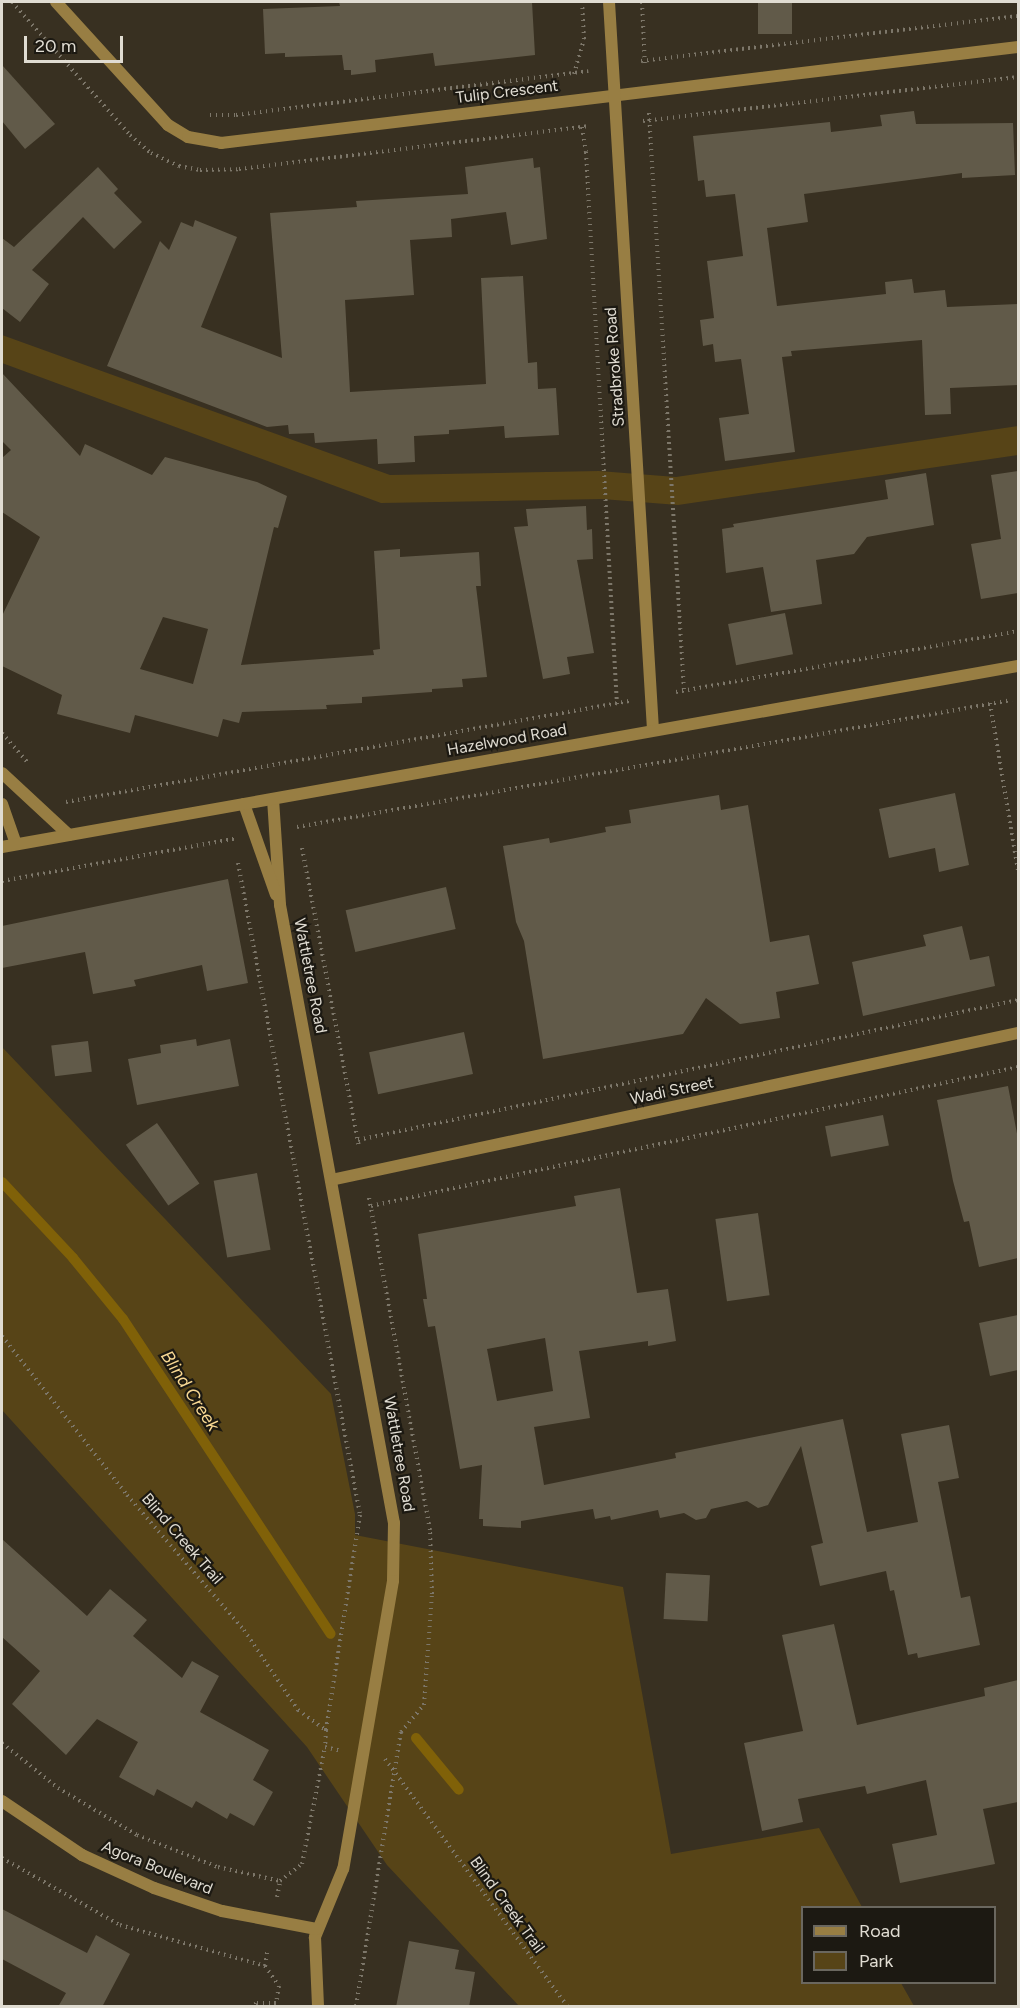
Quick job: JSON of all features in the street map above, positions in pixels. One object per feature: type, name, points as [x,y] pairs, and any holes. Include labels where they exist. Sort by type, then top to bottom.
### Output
[{"type":"street","name":"Tulip Crescent","points":[[56,2],[168,124],[204,140],[238,142],[1018,47]]},
{"type":"street","name":"Stradbroke Road","points":[[609,2],[653,730]]},
{"type":"street","name":"Hazelwood Road","points":[[2,847],[1018,666]]},
{"type":"street","points":[[2,773],[69,835]]},
{"type":"street","name":"Wattletree Road","points":[[273,799],[280,904],[384,1460],[394,1540],[393,1581],[340,1884],[316,1929],[318,2007]]},
{"type":"street","points":[[2,804],[16,844]]},
{"type":"street","name":"Wattletree Road","points":[[244,804],[280,904]]},
{"type":"street","name":"Wadi Street","points":[[331,1180],[1018,1032]]},
{"type":"street","name":"Agora Boulevard","points":[[2,1801],[82,1856],[154,1888],[222,1911],[316,1929]]},
{"type":"path","points":[[574,73],[584,39],[582,2]]},
{"type":"path","points":[[642,2],[644,62],[1018,16]]},
{"type":"path","points":[[200,113],[237,115],[588,70]]},
{"type":"path","points":[[643,121],[1018,77]]},
{"type":"path","points":[[649,120],[684,690]]},
{"type":"path","points":[[64,803],[617,704],[587,164],[582,126],[590,126]]},
{"type":"path","points":[[676,692],[1018,631]]},
{"type":"path","points":[[359,1146],[297,827],[1012,700]]},
{"type":"path","points":[[990,704],[1018,871]]},
{"type":"path","points":[[2,881],[234,839],[360,1515],[325,1747],[302,1864],[280,1881],[277,1897]]},
{"type":"path","points":[[358,1140],[1018,1000]]},
{"type":"path","points":[[369,1196],[371,1206],[1018,1067]]},
{"type":"path","name":"Blind Creek Trail","points":[[2,1336],[127,1495],[244,1630],[298,1710],[326,1730]]},
{"type":"path","points":[[2,1743],[58,1788],[137,1835],[218,1868],[280,1881]]},
{"type":"path","points":[[325,1747],[338,1750]]},
{"type":"path","name":"Blind Creek Trail","points":[[385,1759],[567,2007]]},
{"type":"path","points":[[2,1858],[120,1925],[265,1966],[279,1986],[276,2003],[256,2003],[254,2007]]},
{"type":"path","points":[[265,1966],[268,1948]]},
{"type":"green space","points":[[2,335],[390,475],[599,471],[676,477],[1018,426],[1018,455],[678,505],[602,499],[381,503],[2,363]]},
{"type":"green space","points":[[2,1047],[331,1394],[355,1514],[355,1535],[623,1587],[671,1854],[819,1828],[861,1906],[801,1906],[801,1984],[902,1984],[914,2006],[519,2006],[387,1865],[307,1747],[2,1410]]},
{"type":"building","points":[[339,2],[532,2],[535,55],[435,66],[433,53],[375,60],[376,72],[351,75],[351,70],[344,70],[342,55],[285,57],[285,53],[265,54],[263,9],[340,6]]},
{"type":"building","points":[[758,2],[792,2],[792,34],[758,34]]},
{"type":"building","points":[[2,65],[55,124],[25,149],[2,121]]},
{"type":"building","points":[[914,111],[916,124],[1013,123],[1015,175],[962,178],[962,173],[804,194],[808,222],[767,228],[777,306],[886,294],[885,282],[912,279],[914,293],[945,290],[947,307],[1018,304],[1018,385],[950,388],[951,414],[925,415],[922,340],[791,351],[792,356],[782,357],[795,452],[725,461],[719,418],[749,414],[741,359],[715,362],[713,344],[703,346],[700,320],[714,318],[707,261],[743,256],[735,194],[706,197],[704,180],[698,181],[693,136],[830,122],[831,132],[882,126],[880,115]]},
{"type":"building","points":[[533,158],[534,168],[540,167],[547,239],[511,245],[506,212],[451,219],[452,237],[410,240],[414,295],[345,300],[350,392],[486,384],[481,278],[523,276],[528,363],[537,362],[538,389],[556,388],[559,435],[505,438],[504,426],[449,430],[449,434],[414,436],[415,462],[378,464],[377,439],[315,443],[314,433],[289,434],[288,425],[267,427],[107,366],[160,241],[169,250],[181,222],[193,227],[195,220],[237,237],[201,327],[282,358],[270,213],[357,207],[356,201],[468,194],[465,167]]},
{"type":"building","points":[[98,167],[118,189],[114,193],[142,222],[114,249],[83,217],[32,270],[49,284],[20,322],[2,308],[2,238],[14,247]]},
{"type":"building","points":[[2,373],[80,456],[85,444],[152,475],[165,457],[257,482],[287,496],[278,528],[274,527],[241,665],[374,655],[373,650],[380,649],[374,551],[400,549],[400,557],[479,552],[481,586],[476,586],[487,677],[462,679],[463,687],[432,689],[432,692],[362,697],[362,703],[326,705],[327,709],[242,712],[239,723],[223,719],[218,737],[135,715],[130,733],[57,714],[62,695],[2,666],[2,616],[40,537],[2,512],[2,458],[11,450],[2,441]],"holes":[[[163,617],[208,629],[193,684],[140,669]]]},
{"type":"building","points":[[1018,471],[1018,593],[981,599],[971,544],[1001,539],[991,475]]},
{"type":"building","points":[[926,473],[934,525],[867,537],[854,554],[816,560],[822,604],[771,612],[763,567],[726,573],[722,529],[734,527],[733,524],[888,499],[885,480]]},
{"type":"building","points":[[586,506],[587,530],[592,529],[593,559],[577,560],[594,653],[567,657],[570,674],[543,679],[514,527],[528,526],[526,509]]},
{"type":"building","points":[[785,613],[793,654],[736,665],[728,624]]},
{"type":"building","points":[[955,793],[969,865],[939,872],[935,848],[889,858],[879,809]]},
{"type":"building","points":[[719,795],[721,810],[748,805],[770,942],[809,935],[819,984],[776,992],[780,1018],[740,1024],[706,998],[683,1034],[543,1059],[524,941],[516,922],[503,846],[549,838],[550,843],[606,832],[605,827],[631,823],[629,810]]},
{"type":"building","points":[[228,879],[248,983],[207,991],[202,965],[134,980],[136,986],[93,994],[85,952],[2,968],[2,926]]},
{"type":"building","points":[[446,887],[456,929],[355,952],[346,910]]},
{"type":"building","points":[[962,926],[970,960],[989,956],[995,986],[863,1016],[852,962],[926,946],[923,935]]},
{"type":"building","points":[[464,1032],[473,1074],[378,1094],[369,1052]]},
{"type":"building","points":[[196,1039],[197,1046],[230,1039],[239,1086],[137,1105],[128,1059],[161,1053],[160,1045]]},
{"type":"building","points":[[88,1041],[92,1072],[55,1076],[51,1046]]},
{"type":"building","points":[[1008,1086],[1018,1139],[1018,1258],[979,1267],[969,1221],[964,1222],[953,1181],[937,1100]]},
{"type":"building","points":[[883,1115],[889,1145],[831,1157],[825,1126]]},
{"type":"building","points":[[157,1123],[199,1184],[168,1205],[126,1145]]},
{"type":"building","points":[[257,1173],[271,1250],[227,1257],[214,1181]]},
{"type":"building","points":[[620,1188],[637,1293],[668,1289],[676,1341],[648,1346],[648,1341],[579,1351],[590,1418],[534,1427],[544,1485],[676,1458],[675,1453],[843,1419],[867,1532],[918,1522],[901,1434],[949,1425],[959,1478],[938,1482],[961,1598],[970,1596],[980,1645],[918,1658],[917,1653],[908,1655],[894,1590],[890,1591],[886,1571],[820,1586],[811,1546],[823,1543],[801,1446],[768,1505],[758,1508],[747,1501],[711,1509],[706,1518],[696,1520],[684,1513],[660,1518],[658,1510],[611,1520],[610,1516],[595,1519],[593,1509],[521,1521],[521,1528],[483,1526],[483,1519],[479,1519],[482,1465],[460,1469],[435,1326],[428,1327],[423,1299],[427,1299],[418,1234],[576,1206],[574,1196]],"holes":[[[545,1338],[553,1391],[497,1401],[487,1349]]]},
{"type":"building","points":[[758,1213],[770,1295],[727,1301],[715,1219]]},
{"type":"building","points":[[1018,1315],[1018,1370],[990,1376],[979,1323]]},
{"type":"building","points":[[2,1539],[87,1616],[110,1589],[147,1620],[133,1636],[182,1678],[192,1661],[219,1676],[200,1712],[269,1750],[253,1780],[273,1792],[254,1826],[230,1813],[227,1819],[196,1801],[192,1808],[157,1789],[154,1796],[119,1777],[138,1742],[97,1719],[66,1755],[12,1704],[40,1671],[2,1637]]},
{"type":"building","points":[[666,1573],[710,1575],[708,1621],[664,1619]]},
{"type":"building","points":[[834,1624],[857,1725],[985,1696],[984,1688],[1018,1680],[1018,1802],[983,1809],[995,1864],[900,1883],[892,1844],[937,1835],[926,1780],[867,1794],[865,1786],[798,1799],[803,1822],[762,1831],[744,1743],[803,1731],[782,1635]]},
{"type":"building","points":[[2,1909],[87,1953],[96,1935],[130,1954],[102,2007],[58,2007],[66,1993],[2,1959]]},
{"type":"building","points":[[409,1941],[459,1950],[455,1969],[475,1972],[469,2007],[396,2007]]},
{"type":"waterway","name":"Blind Creek","points":[[2,1182],[73,1258],[123,1319],[331,1634]]},
{"type":"waterway","name":"Blind Creek","points":[[416,1738],[459,1790]]}]
